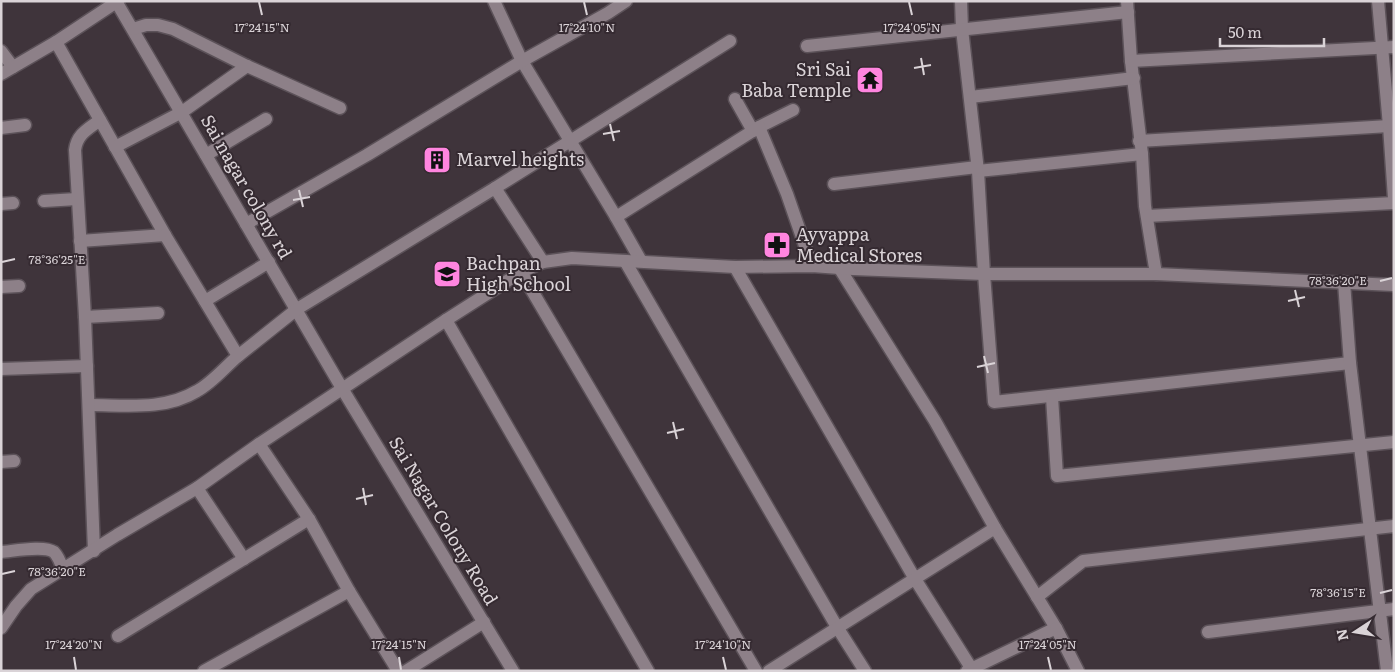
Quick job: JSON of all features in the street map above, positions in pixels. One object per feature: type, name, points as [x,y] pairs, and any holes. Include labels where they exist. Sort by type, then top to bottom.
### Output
[{"type":"street","points":[[494,1],[522,61],[641,261]]},
{"type":"street","points":[[246,224],[367,155],[522,61],[626,1]]},
{"type":"street","points":[[961,1],[962,29],[978,169],[994,402],[1350,363]]},
{"type":"street","points":[[1378,1],[1388,48],[1389,126],[1392,144],[1394,198]]},
{"type":"street","points":[[1,74],[56,42],[118,2]]},
{"type":"street","name":"Sai nagar colony rd","points":[[118,2],[343,390]]},
{"type":"street","points":[[807,46],[962,29],[1127,7],[1147,216],[1156,274]]},
{"type":"street","points":[[133,29],[146,25],[173,29],[247,66],[340,108]]},
{"type":"street","points":[[88,404],[154,405],[178,400],[199,390],[297,309],[495,188],[730,40]]},
{"type":"street","points":[[56,42],[166,235],[238,356]]},
{"type":"street","points":[[1131,61],[1388,48]]},
{"type":"street","points":[[1,51],[13,67]]},
{"type":"street","points":[[115,147],[182,112],[247,66]]},
{"type":"street","points":[[970,97],[1134,78]]},
{"type":"street","points":[[735,99],[756,129],[787,194],[812,266]]},
{"type":"street","points":[[616,217],[756,129],[793,110]]},
{"type":"street","points":[[206,155],[266,119]]},
{"type":"street","points":[[94,551],[85,317],[77,199],[76,141],[80,135],[100,120]]},
{"type":"street","points":[[1,128],[25,125]]},
{"type":"street","points":[[1140,140],[1389,126]]},
{"type":"street","points":[[834,184],[1142,154]]},
{"type":"street","points":[[495,188],[542,262]]},
{"type":"street","points":[[44,201],[77,199]]},
{"type":"street","points":[[1147,216],[1394,203]]},
{"type":"street","points":[[80,241],[166,235]]},
{"type":"street","points":[[1,628],[16,606],[32,589],[117,535],[197,488],[259,444],[446,320],[521,272],[542,262],[572,258],[735,267],[812,266],[840,269],[984,274],[1156,274],[1394,285]]},
{"type":"street","points":[[625,261],[864,671]]},
{"type":"street","points":[[205,301],[269,262]]},
{"type":"street","points":[[735,267],[915,579],[970,670],[1056,628]]},
{"type":"street","points":[[840,269],[935,421],[995,528],[1056,628],[1078,671]]},
{"type":"street","points":[[521,272],[756,671]]},
{"type":"street","points":[[1344,282],[1350,363],[1370,529],[1387,610],[1387,671]]},
{"type":"street","points":[[1,287],[19,286]]},
{"type":"street","points":[[85,317],[158,313]]},
{"type":"street","points":[[446,320],[648,671]]},
{"type":"street","points":[[1,369],[87,366]]},
{"type":"street","name":"Sai Nagar Colony Road","points":[[343,390],[513,671]]},
{"type":"street","points":[[1052,397],[1056,476],[1394,442]]},
{"type":"street","points":[[259,444],[309,519],[349,591],[398,671]]},
{"type":"street","points":[[1,462],[14,461]]},
{"type":"street","points":[[197,488],[244,559]]},
{"type":"street","points":[[118,636],[309,519]]},
{"type":"street","points":[[1037,597],[1084,561],[1394,526]]},
{"type":"street","points":[[769,671],[995,528]]},
{"type":"street","points":[[1,552],[45,548],[52,551],[58,557],[63,570]]},
{"type":"street","points":[[204,671],[349,591]]},
{"type":"street","points":[[1208,632],[1387,610]]},
{"type":"street","points":[[406,671],[484,622]]},
{"type":"place","name":"Sri Sai Baba Temple","points":[[870,80]]},
{"type":"place","name":"Marvel heights","points":[[437,160]]},
{"type":"place","name":"Ayyappa Medical Stores","points":[[777,245]]},
{"type":"place","name":"Bachpan High School","points":[[447,274]]}]
